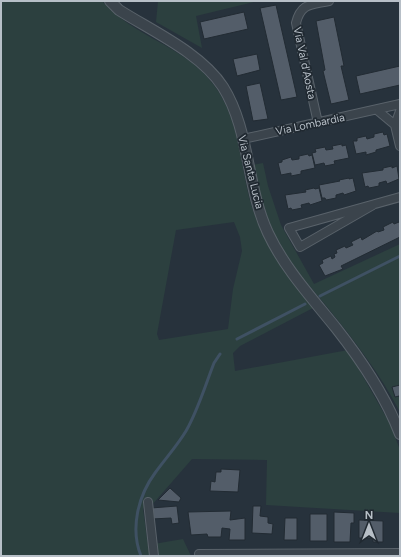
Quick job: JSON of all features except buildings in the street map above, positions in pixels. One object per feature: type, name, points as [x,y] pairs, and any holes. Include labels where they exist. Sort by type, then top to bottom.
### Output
[{"type":"street","name":"Via Santa Lucia","points":[[110,1],[119,10],[187,52],[208,69],[222,86],[234,108],[243,139],[255,196],[268,233],[280,255],[310,298],[360,360],[381,392],[400,434]]},
{"type":"street","name":"Via Val d'Aosta","points":[[318,123],[296,23],[298,13],[305,6],[329,1]]},
{"type":"street","name":"Via Lombardia","points":[[243,139],[400,104]]},
{"type":"street","points":[[377,110],[395,125]]},
{"type":"street","points":[[400,111],[395,125],[400,146]]},
{"type":"street","points":[[373,205],[300,247],[290,228],[400,197]]},
{"type":"street","points":[[148,502],[154,556]]},
{"type":"street","points":[[199,554],[400,553]]},
{"type":"green space","points":[[1,1],[102,1],[128,24],[188,60],[213,84],[230,114],[239,146],[249,197],[259,226],[279,263],[313,308],[240,346],[233,353],[235,371],[348,350],[390,424],[400,450],[400,513],[266,505],[267,460],[192,459],[151,506],[146,505],[143,509],[148,545],[183,539],[191,556],[1,556]],"holes":[[[234,222],[240,237],[242,251],[233,289],[228,329],[159,340],[157,334],[176,230]]]},
{"type":"green space","points":[[158,1],[258,1],[196,16],[202,48],[156,22]]},
{"type":"green space","points":[[263,163],[268,186],[281,225],[314,284],[400,244],[400,412],[367,358],[338,320],[296,270],[275,236],[264,206],[253,165]]},
{"type":"waterway","points":[[320,296],[400,256]]},
{"type":"waterway","points":[[237,339],[305,304]]},
{"type":"waterway","points":[[141,556],[136,535],[136,524],[140,502],[149,482],[186,431],[198,406],[214,363],[220,354]]}]
